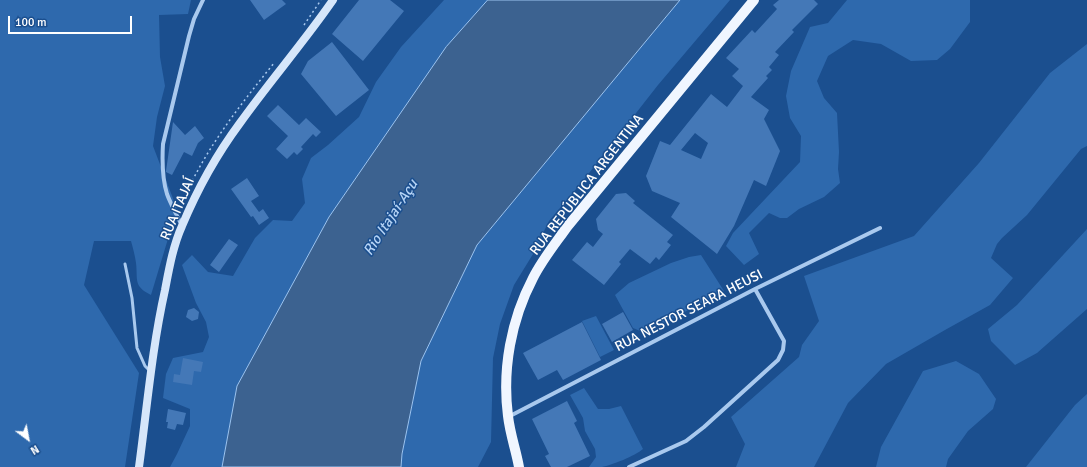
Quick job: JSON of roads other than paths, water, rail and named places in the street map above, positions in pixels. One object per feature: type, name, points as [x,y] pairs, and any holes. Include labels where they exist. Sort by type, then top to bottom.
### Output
[{"type":"main road","name":"RUA ITAJAÍ","points":[[139,467],[162,305],[175,248],[182,226],[207,174],[240,123],[318,22],[333,0]]},
{"type":"main road","name":"RUA REPÚBLICA ARGENTINA","points":[[519,466],[511,436],[506,392],[512,335],[522,302],[533,278],[546,256],[567,227],[754,0]]},
{"type":"street","points":[[182,226],[167,194],[164,183],[162,162],[163,144],[189,36],[194,19],[203,0]]},
{"type":"street","name":"RUA NESTOR SEARA HEUSI","points":[[508,417],[755,289],[880,228]]},
{"type":"street","points":[[629,467],[686,441],[704,427],[778,360],[783,350],[784,341],[755,289]]},
{"type":"lane","points":[[125,264],[132,298],[137,348],[145,366],[152,371]]},
{"type":"water","name":"Rio Itajaí-Açu","points":[[488,0],[680,0],[477,245],[421,361],[402,454],[401,467],[222,467],[237,386],[329,217],[446,47]]}]
